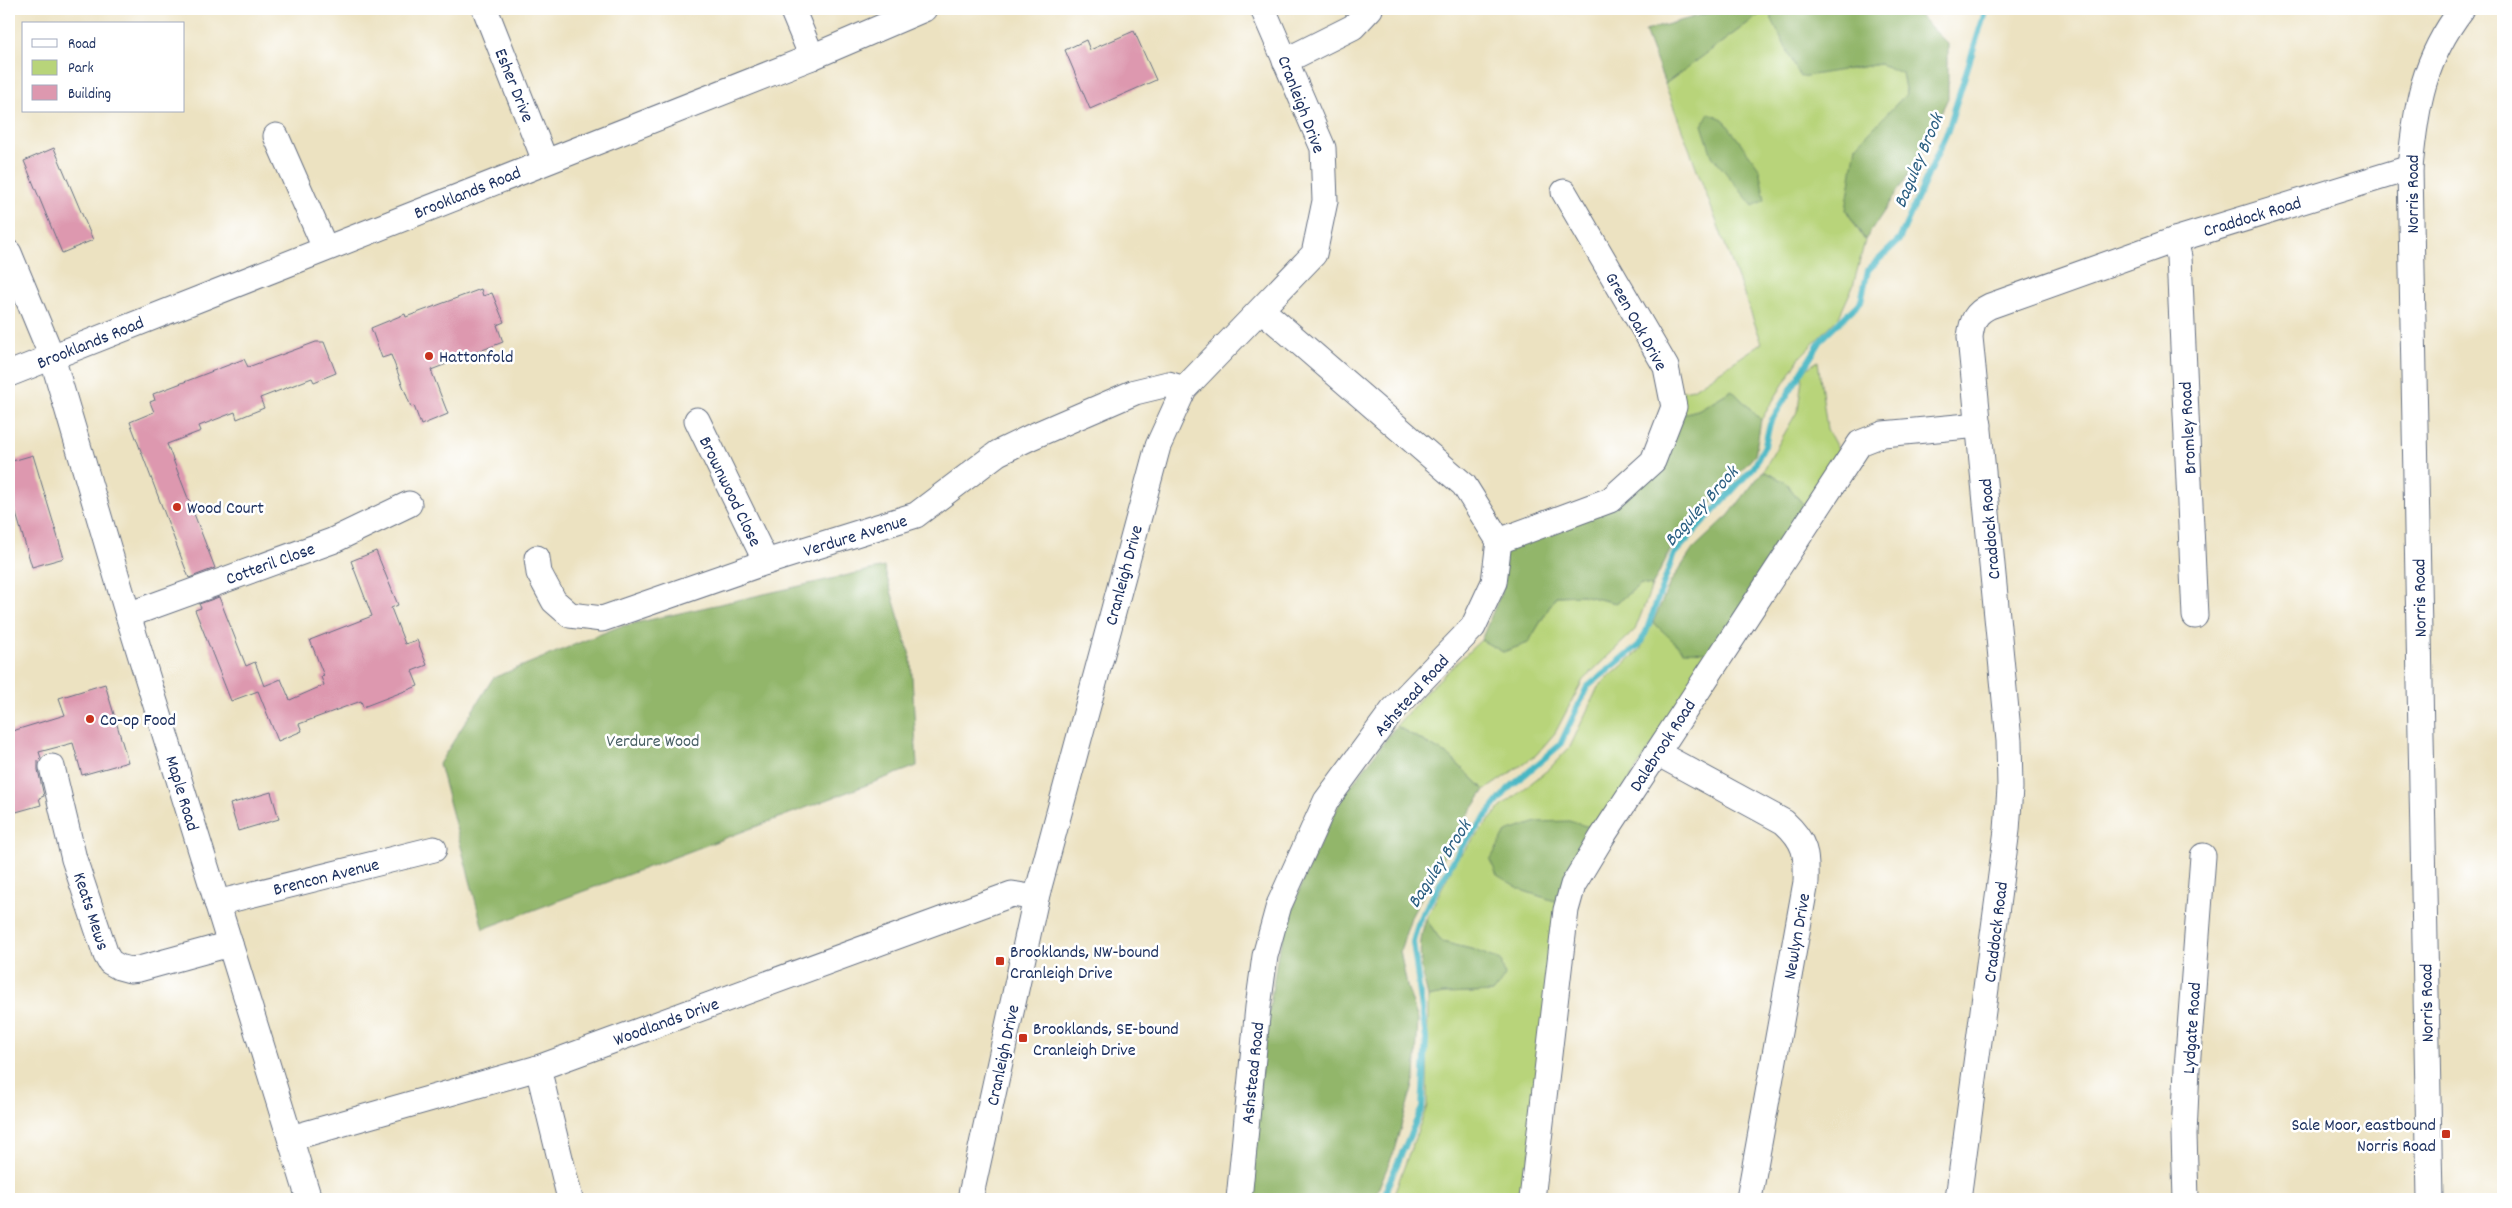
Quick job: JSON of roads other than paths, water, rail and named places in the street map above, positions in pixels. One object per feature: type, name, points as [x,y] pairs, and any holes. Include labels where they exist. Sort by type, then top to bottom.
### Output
[{"type":"street","name":"Esher Drive","points":[[485,9],[545,160]]},
{"type":"street","points":[[792,9],[812,57]]},
{"type":"street","name":"Brooklands Road","points":[[9,374],[545,160],[812,57],[924,9]]},
{"type":"street","name":"Cranleigh Drive","points":[[970,1199],[1036,898],[1158,446],[1184,389],[1314,254],[1325,201],[1323,148],[1263,9]]},
{"type":"street","points":[[1285,61],[1353,27],[1370,9]]},
{"type":"street","name":"Norris Road","points":[[2430,1199],[2410,168],[2420,93],[2434,55],[2462,9]]},
{"type":"street","points":[[276,136],[325,248]]},
{"type":"street","name":"Craddock Road","points":[[1958,1199],[1998,914],[2010,788],[2009,741],[1970,337],[1972,322],[1979,312],[2175,240],[2410,168]]},
{"type":"street","name":"Green Oak Drive","points":[[1499,541],[1610,500],[1653,460],[1674,407],[1666,367],[1564,192]]},
{"type":"street","name":"Bromley Road","points":[[2175,240],[2179,257],[2195,616]]},
{"type":"street","name":"Maple Road","points":[[9,253],[52,358],[128,615],[309,1199]]},
{"type":"street","points":[[1262,310],[1464,485],[1499,541]]},
{"type":"street","name":"Verdure Avenue","points":[[537,558],[538,573],[554,601],[570,615],[602,619],[766,562],[916,515],[998,453],[1135,392],[1168,384],[1184,389]]},
{"type":"street","name":"Brownwood Close","points":[[697,420],[766,562]]},
{"type":"street","name":"Dalebrook Road","points":[[1532,1199],[1566,910],[1573,885],[1860,443],[1883,434],[1979,425]]},
{"type":"street","name":"Cotteril Close","points":[[128,615],[332,541],[409,504]]},
{"type":"street","name":"Ashstead Road","points":[[1239,1199],[1265,956],[1280,905],[1326,801],[1393,710],[1473,627],[1494,582],[1499,541]]},
{"type":"street","name":"Newlyn Drive","points":[[1657,753],[1784,822],[1797,834],[1804,847],[1807,862],[1806,882],[1749,1199]]},
{"type":"street","name":"Keats Mews","points":[[52,767],[74,859],[103,948],[110,962],[130,970],[139,970],[230,944]]},
{"type":"street","name":"Brencon Avenue","points":[[218,903],[434,849]]},
{"type":"street","name":"Lydgate Road","points":[[2186,1199],[2184,1135],[2203,856]]},
{"type":"street","name":"Woodlands Drive","points":[[291,1138],[538,1068],[1012,894],[1036,898]]},
{"type":"street","points":[[538,1068],[570,1199]]},
{"type":"waterway","name":"Baguley Brook","points":[[1385,1199],[1387,1187],[1422,1108],[1426,1039],[1413,942],[1419,920],[1460,849],[1508,789],[1560,745],[1587,687],[1639,645],[1646,632],[1674,554],[1754,467],[1765,445],[1770,423],[1822,339],[1861,301],[1868,270],[1899,240],[1948,130],[1986,9]]},
{"type":"place","name":"Hattonfold","points":[[429,356]]},
{"type":"place","name":"Wood Court","points":[[177,507]]},
{"type":"place","name":"Co-op Food","points":[[90,719]]},
{"type":"place","name":"Brooklands, NW-bound Cranleigh Drive","points":[[1000,961]]},
{"type":"place","name":"Brooklands, SE-bound Cranleigh Drive","points":[[1023,1038]]},
{"type":"place","name":"Sale Moor, eastbound Norris Road","points":[[2446,1134]]},
{"type":"park label","name":"Verdure Wood","points":[[653,740]]}]
